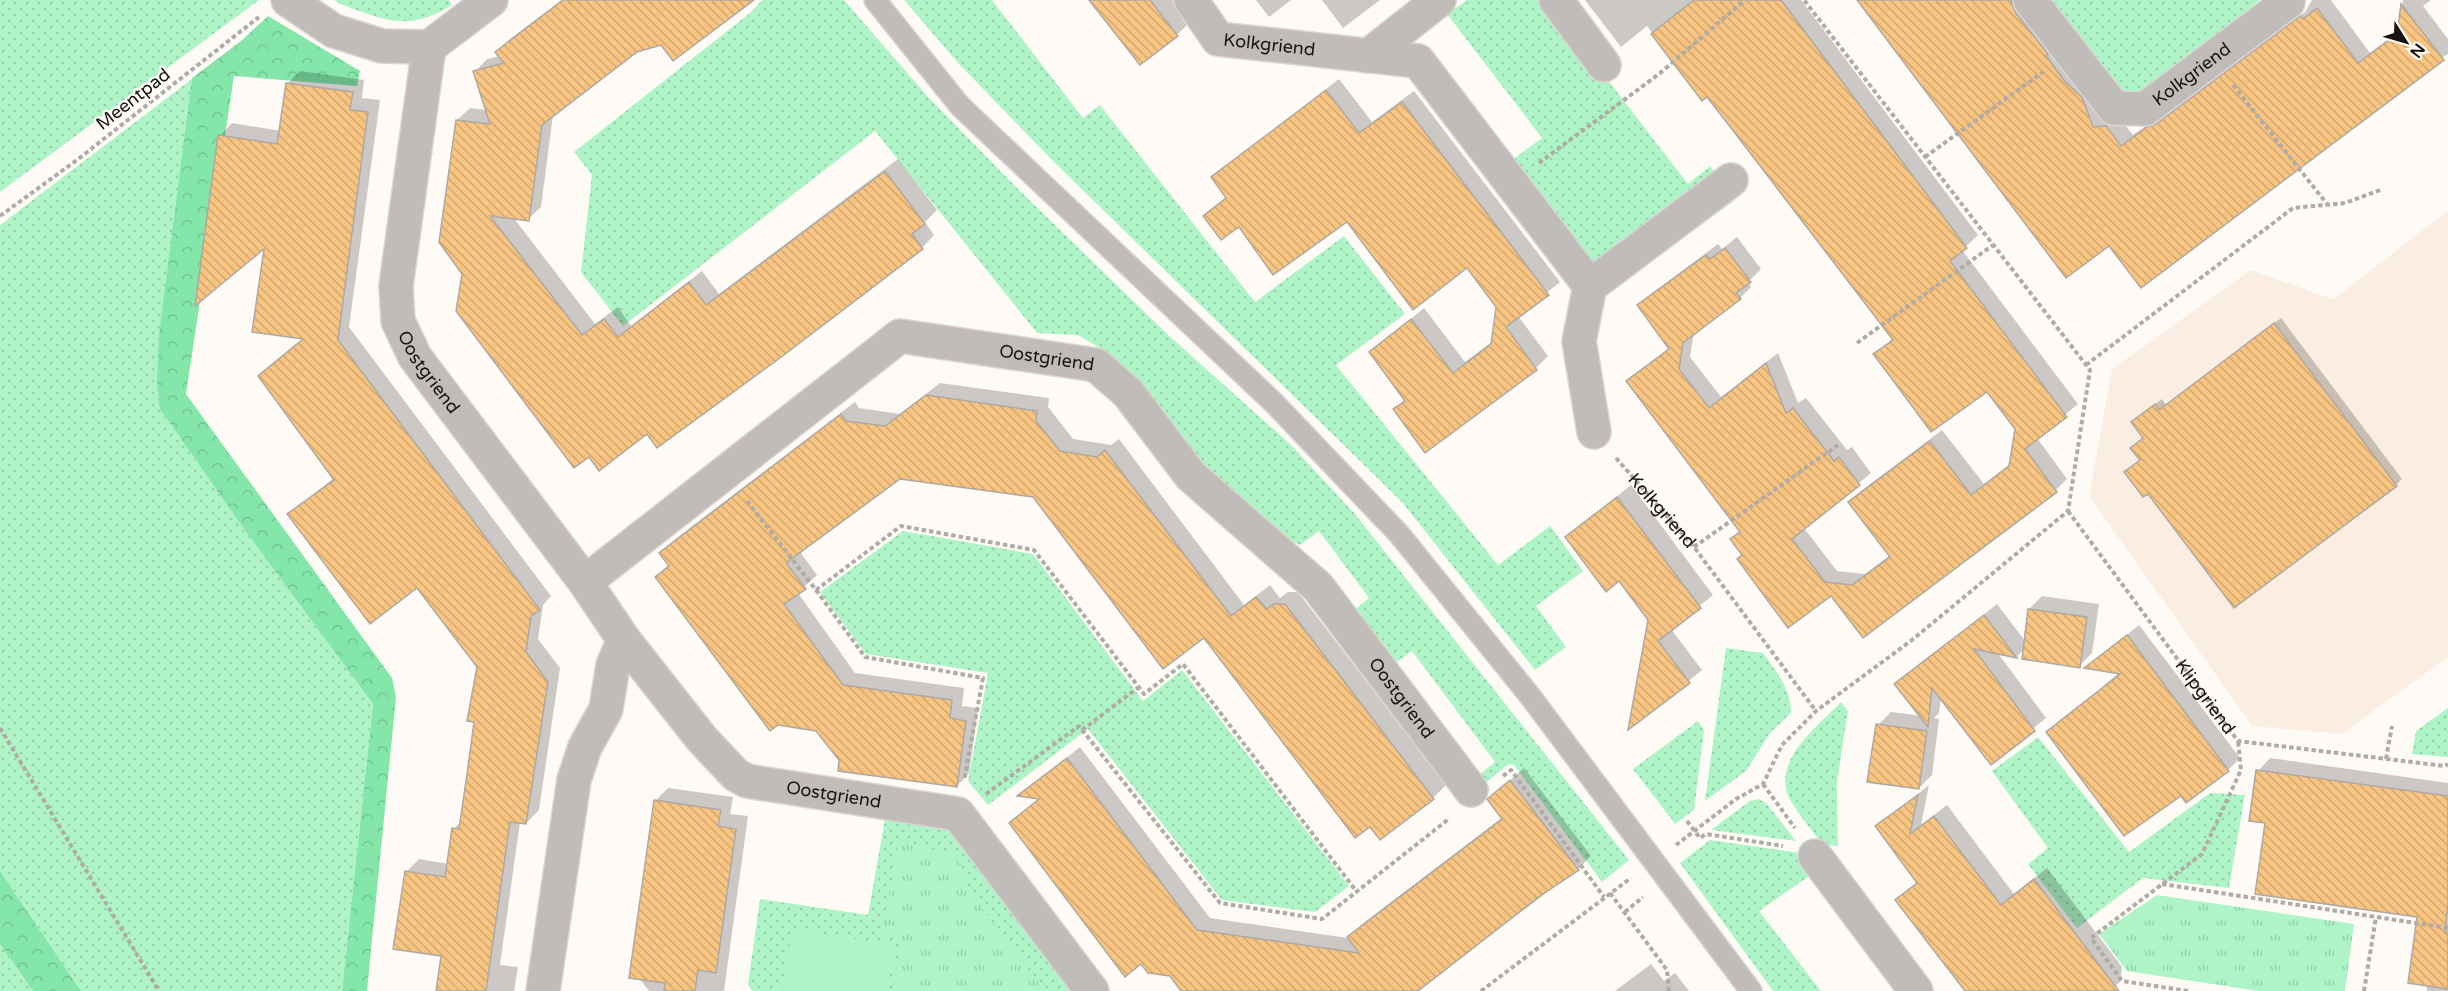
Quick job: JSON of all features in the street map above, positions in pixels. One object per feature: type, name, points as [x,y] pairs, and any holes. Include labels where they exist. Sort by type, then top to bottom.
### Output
[{"type":"street","points":[[277,6],[334,31],[381,46],[429,47],[491,0]]},
{"type":"street","name":"Kolkgriend","points":[[1191,0],[1218,39],[1418,61],[1590,286]]},
{"type":"street","points":[[1368,56],[1439,0]]},
{"type":"street","points":[[1556,0],[1604,66]]},
{"type":"street","name":"Kolkgriend","points":[[2030,0],[2114,108],[2145,109],[2288,2]]},
{"type":"street","name":"Oostgriend","points":[[429,47],[396,286],[398,321],[415,357],[585,582],[624,640],[702,739],[736,775],[747,781],[958,814]]},
{"type":"street","points":[[1594,432],[1579,341],[1590,286],[1731,180]]},
{"type":"street","name":"Oostgriend","points":[[585,582],[900,336],[1096,365],[1128,393],[1191,477],[1317,587],[1464,801]]},
{"type":"street","points":[[543,991],[574,780],[585,747],[606,709],[612,665],[624,640]]},
{"type":"street","points":[[958,814],[1092,991]]},
{"type":"street","points":[[1815,856],[1916,991]]},
{"type":"lane","points":[[874,0],[960,106],[1274,403],[1398,534],[1530,696],[1751,991]]},
{"type":"path","points":[[1512,183],[1659,74],[1745,0]]},
{"type":"path","points":[[1480,991],[1610,892],[1763,784],[1782,745],[1816,711],[1912,640],[2068,511],[2090,370],[1804,0]]},
{"type":"path","name":"Meentpad","points":[[0,216],[277,6]]},
{"type":"path","points":[[1925,157],[2071,52]]},
{"type":"path","points":[[2212,59],[2327,205]]},
{"type":"path","points":[[2086,365],[2293,208],[2345,203],[2383,189]]},
{"type":"path","points":[[1857,343],[1993,244]]},
{"type":"path","name":"Kolkgriend","points":[[1594,432],[1694,547],[1816,711]]},
{"type":"path","points":[[1694,547],[1838,445]]},
{"type":"path","points":[[724,473],[816,590],[865,657],[983,678],[958,814]]},
{"type":"path","name":"Klipgriend","points":[[2068,511],[2238,741],[2445,766],[2448,764]]},
{"type":"path","points":[[816,590],[902,526],[1034,549],[1144,694],[1183,664],[1357,892]]},
{"type":"path","points":[[1082,730],[1139,687]]},
{"type":"path","points":[[958,814],[1079,726],[1220,903],[1322,919],[1464,801]]},
{"type":"path","points":[[2386,759],[2392,726]]},
{"type":"path","points":[[0,728],[159,991]]},
{"type":"path","points":[[2187,991],[2122,981],[2091,938],[2202,854],[2241,770],[2238,741]]},
{"type":"path","points":[[1502,777],[1510,770],[1604,897]]},
{"type":"path","points":[[1763,784],[1815,856]]},
{"type":"path","points":[[1687,821],[1700,838],[1706,834],[1771,844],[1815,856]]},
{"type":"path","points":[[2162,884],[2448,928]]},
{"type":"path","points":[[1610,892],[1667,970],[1669,991]]},
{"type":"path","points":[[1625,912],[1648,893]]},
{"type":"path","points":[[2364,991],[2376,917]]},
{"type":"shaded area","points":[[2448,211],[2448,657],[2342,734],[2252,726],[2089,496],[2112,369],[2251,270],[2333,299]]},
{"type":"green space","points":[[0,0],[259,0],[0,192]]},
{"type":"green space","points":[[334,0],[449,0],[452,5],[418,20],[396,21],[373,16]]},
{"type":"green space","points":[[762,0],[844,0],[928,97],[1021,192],[1166,333],[1290,444],[1355,514],[1629,860],[1602,882],[1514,765],[1509,764],[1480,787],[1474,779],[1495,762],[1412,651],[1390,667],[1350,613],[1369,598],[1319,531],[1300,545],[1267,528],[1225,494],[1143,391],[1100,348],[1078,335],[1037,333],[875,131],[623,326],[581,272],[592,175],[574,152],[750,13]]},
{"type":"green space","points":[[904,0],[992,0],[1083,118],[1100,105],[1255,302],[1344,236],[1405,314],[1336,365],[1498,565],[1550,526],[1583,571],[1536,606],[1566,647],[1535,670],[1402,502],[1053,161],[959,64]]},
{"type":"green space","points":[[1467,0],[1546,0],[1688,184],[1710,166],[1735,200],[1607,294],[1508,163],[1542,138],[1447,14]]},
{"type":"green space","points":[[2051,0],[2258,0],[2259,1],[2131,101]]},
{"type":"green space","points":[[268,16],[360,71],[357,86],[234,76],[186,394],[392,678],[396,697],[367,991],[342,991],[373,704],[246,532],[160,409],[157,383],[159,335],[192,78],[241,41]]},
{"type":"green space","points":[[192,79],[160,409],[246,532],[373,704],[342,991],[81,991],[0,871],[0,225]]},
{"type":"green space","points":[[903,531],[1033,554],[1143,701],[1182,670],[1349,886],[1315,912],[1222,900],[1088,729],[988,805],[968,781],[988,673],[866,654],[820,592]]},
{"type":"green space","points":[[1726,648],[1763,653],[1786,688],[1791,713],[1770,733],[1746,771],[1705,801]]},
{"type":"green space","points":[[1841,702],[1848,711],[1837,782],[1838,846],[1823,845],[1792,803],[1786,788],[1786,774],[1790,760],[1798,747]]},
{"type":"green space","points":[[2448,708],[2448,757],[2412,754],[2416,731]]},
{"type":"green space","points":[[1698,721],[1704,730],[1694,810],[1675,824],[1633,769]]},
{"type":"green space","points":[[2038,737],[2129,852],[2210,793],[2245,795],[2229,888],[2143,878],[2077,928],[2028,864],[2048,848],[1992,771]]},
{"type":"green space","points":[[1758,799],[1766,803],[1796,841],[1711,830],[1750,801]]},
{"type":"green space","points":[[885,819],[938,824],[966,839],[1075,991],[752,991],[748,984],[760,899],[868,915]]},
{"type":"green space","points":[[899,840],[959,856],[966,887],[1045,991],[892,991],[902,940],[882,934]]},
{"type":"green space","points":[[1710,840],[1801,853],[1815,872],[1759,911],[1821,991],[1773,991],[1680,863]]},
{"type":"green space","points":[[0,871],[81,991],[33,991],[0,944]]},
{"type":"green space","points":[[2157,895],[2354,924],[2345,991],[2258,991],[2127,971],[2099,934]]},
{"type":"green space","points":[[792,929],[895,945],[887,991],[782,991]]},
{"type":"green space","points":[[0,944],[33,991],[0,991]]},
{"type":"building","points":[[563,0],[754,0],[673,61],[661,45],[637,52],[542,125],[529,221],[490,216],[582,335],[604,319],[618,337],[689,282],[706,305],[885,171],[925,224],[912,234],[923,249],[784,355],[657,448],[647,434],[599,471],[589,457],[574,468],[456,311],[462,274],[439,242],[456,120],[490,124],[473,71],[504,63],[495,52]]},
{"type":"building","points":[[1089,0],[1150,0],[1178,36],[1140,65]]},
{"type":"building","points":[[1694,0],[1781,0],[1967,248],[1950,261],[2067,417],[2025,449],[2057,492],[1863,638],[1831,596],[1788,628],[1737,559],[1742,555],[1730,539],[1740,532],[1626,381],[1669,349],[1637,305],[1706,255],[1710,259],[1725,248],[1751,282],[1736,293],[1741,299],[1683,343],[1679,369],[1709,408],[1766,363],[1786,413],[1793,408],[1834,461],[1839,457],[1860,485],[1792,539],[1825,582],[1852,585],[1890,557],[1848,502],[1930,441],[1971,495],[2009,466],[2015,429],[1987,392],[1931,432],[1873,354],[1893,340],[1707,97],[1702,101],[1651,34]]},
{"type":"building","points":[[1857,0],[2011,0],[2015,12],[2048,54],[2046,56],[2066,83],[2082,97],[2093,127],[2106,126],[2121,146],[2147,127],[2156,124],[2300,16],[2303,19],[2317,8],[2358,63],[2397,34],[2401,4],[2444,60],[2141,288],[2109,246],[2066,278]]},
{"type":"building","points":[[286,83],[353,92],[350,110],[368,112],[338,340],[540,610],[531,616],[526,652],[548,682],[526,824],[510,822],[486,991],[436,991],[441,956],[393,949],[405,871],[445,877],[452,828],[459,829],[474,722],[467,721],[477,667],[417,588],[370,624],[287,514],[334,480],[258,376],[303,339],[252,332],[264,249],[195,306],[218,135],[277,144]]},
{"type":"building","points":[[1326,90],[1359,133],[1402,102],[1549,295],[1506,327],[1537,370],[1425,453],[1393,409],[1405,401],[1369,352],[1411,319],[1453,373],[1491,344],[1496,307],[1467,268],[1413,310],[1347,222],[1273,275],[1239,227],[1221,240],[1203,216],[1226,198],[1211,177]]},
{"type":"building","points":[[2274,323],[2397,486],[2234,608],[2148,494],[2143,497],[2124,472],[2140,460],[2130,448],[2143,438],[2131,422],[2155,404],[2159,410]]},
{"type":"building","points":[[926,395],[1037,411],[1036,421],[1060,451],[1097,457],[1105,450],[1231,616],[1256,597],[1267,609],[1274,604],[1285,604],[1434,799],[1380,840],[1370,827],[1355,838],[1204,638],[1163,669],[1033,497],[900,479],[786,563],[806,589],[784,604],[843,685],[952,700],[950,718],[966,721],[957,787],[838,771],[839,760],[816,731],[778,725],[770,731],[655,577],[669,566],[659,553],[841,414],[846,421],[885,426]]},
{"type":"building","points":[[1617,497],[1701,608],[1658,641],[1690,683],[1628,730],[1648,620],[1619,581],[1606,592],[1565,537]]},
{"type":"building","points":[[2028,609],[2087,617],[2080,668],[2022,659]]},
{"type":"building","points":[[1984,615],[2017,658],[1974,649],[2035,731],[1991,765],[1932,688],[1928,727],[1894,684]]},
{"type":"building","points":[[2127,635],[2229,771],[2186,803],[2181,796],[2124,836],[2046,732],[2120,674],[2084,668]]},
{"type":"building","points":[[1876,724],[1927,731],[1919,789],[1867,782]]},
{"type":"building","points":[[1067,758],[1197,930],[1359,953],[1347,937],[1502,819],[1487,799],[1510,780],[1579,870],[1540,896],[1418,991],[1181,991],[1170,976],[1148,973],[1141,964],[1125,977],[1009,823],[1039,799],[1017,796]]},
{"type":"building","points":[[2256,770],[2448,796],[2448,903],[2445,932],[2448,932],[2448,989],[2408,983],[2417,917],[2255,894],[2265,823],[2249,821]]},
{"type":"building","points":[[1918,795],[1910,834],[1934,816],[2001,905],[2034,879],[2119,991],[1965,991],[1895,900],[1917,883],[1875,826]]},
{"type":"building","points":[[654,800],[721,810],[718,826],[736,829],[716,973],[698,970],[695,991],[664,991],[665,983],[629,978]]}]
